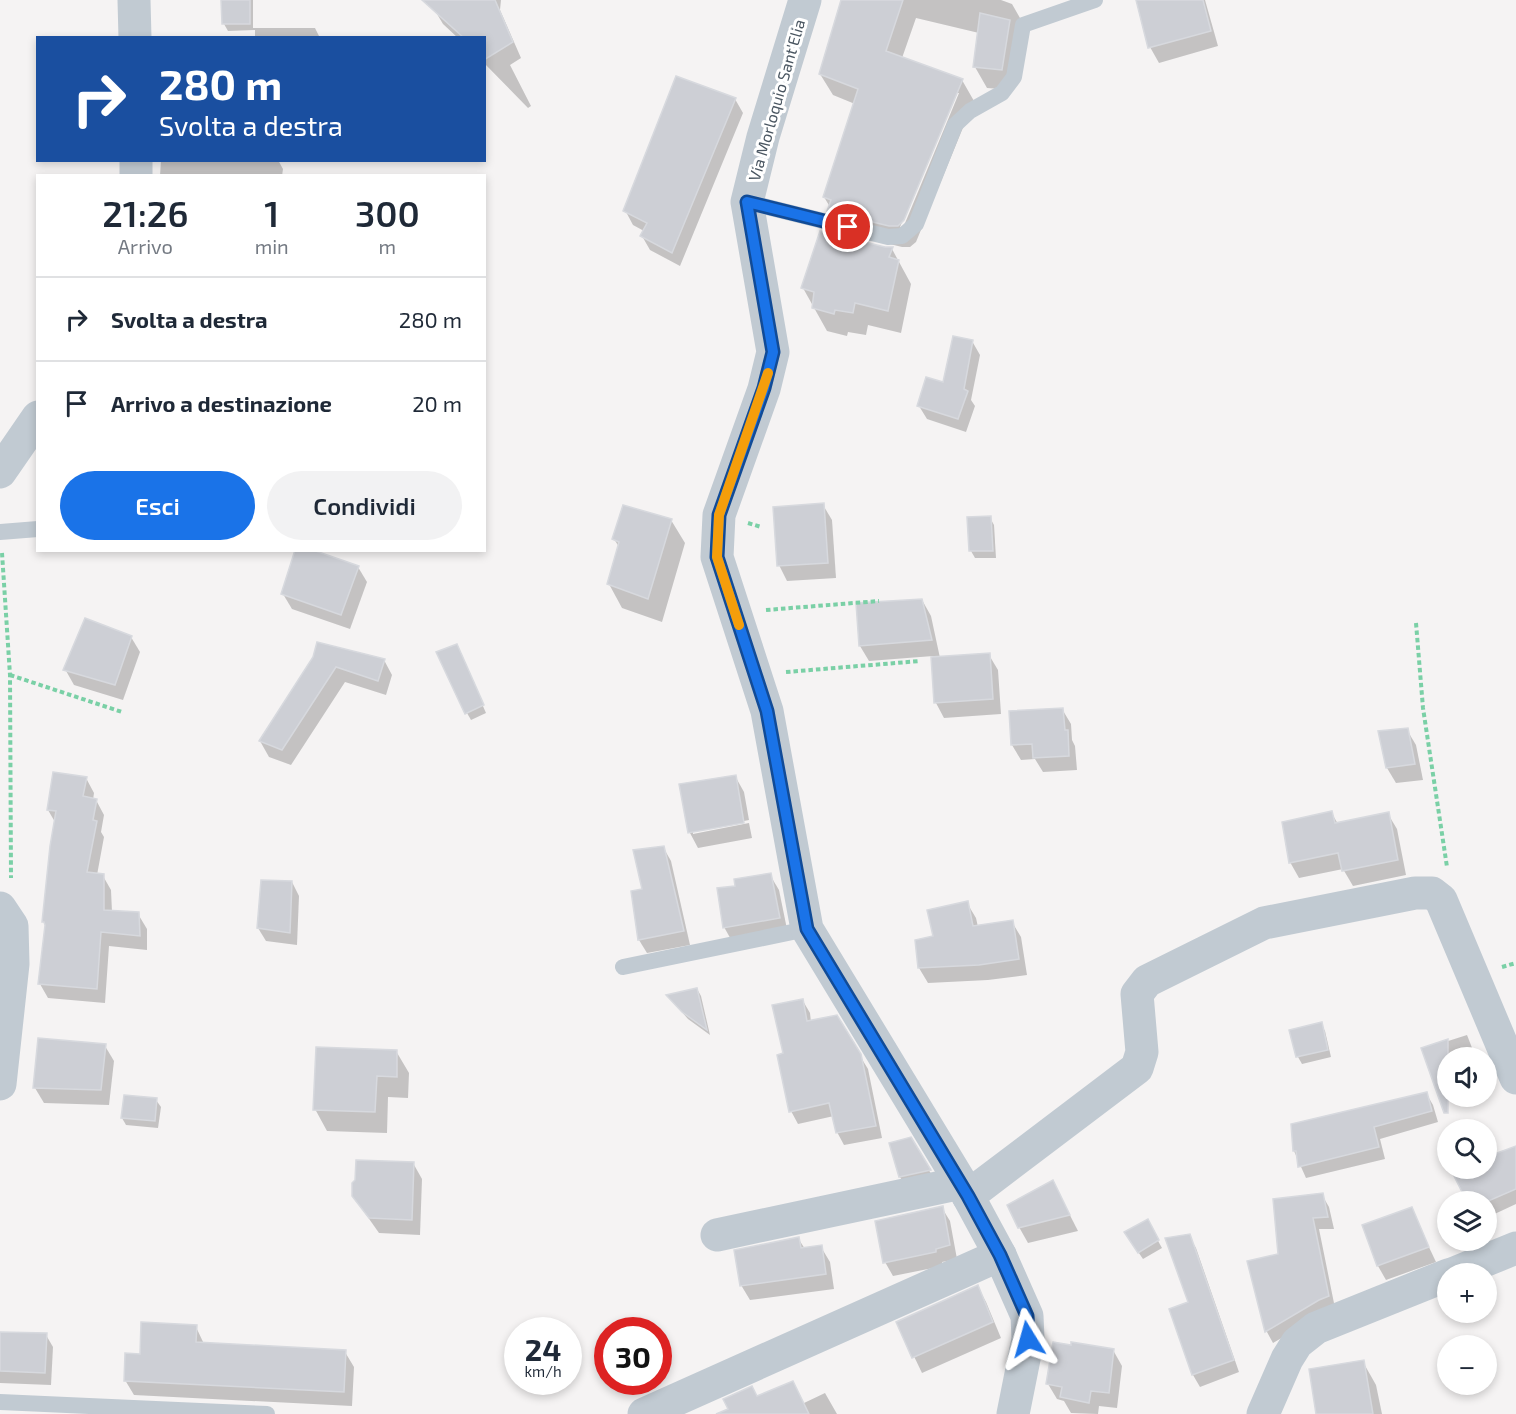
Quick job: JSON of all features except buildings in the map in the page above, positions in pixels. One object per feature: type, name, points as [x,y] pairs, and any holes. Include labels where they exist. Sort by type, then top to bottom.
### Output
[{"type":"street","points":[[134,0],[135,36]]},
{"type":"street","name":"Via Morloquio Sant'Elia","points":[[805,0],[763,137],[747,202],[773,352],[764,388],[719,515],[717,557],[767,711],[807,929],[965,1190],[1000,1255],[1027,1316],[1028,1339],[1013,1414]]},
{"type":"street","points":[[0,472],[36,420]]},
{"type":"street","points":[[717,1235],[965,1190],[1137,1068],[1142,1052],[1137,994],[1146,981],[1264,923],[1415,893],[1432,893],[1441,900],[1516,1078]]},
{"type":"street","points":[[0,1084],[13,964],[12,926],[6,895]]},
{"type":"street","points":[[1479,1263],[1516,1248]]},
{"type":"street","points":[[644,1414],[1000,1255]]},
{"type":"street","points":[[1263,1414],[1287,1359],[1297,1343],[1316,1328],[1437,1279]]},
{"type":"lane","points":[[747,202],[888,237],[902,236],[916,224],[955,125],[970,111],[1002,93],[1014,77],[1023,25],[1095,0]]},
{"type":"lane","points":[[0,532],[36,530]]},
{"type":"lane","points":[[623,967],[807,929]]},
{"type":"lane","points":[[0,1402],[267,1414]]},
{"type":"path","points":[[0,532],[10,675],[6,895]]},
{"type":"path","points":[[735,612],[879,601]]},
{"type":"path","points":[[1416,623],[1423,708],[1447,869],[1432,893]]},
{"type":"path","points":[[755,674],[920,661]]},
{"type":"path","points":[[10,675],[122,712]]},
{"type":"slow traffic","points":[[739,625],[717,557],[719,515],[768,373]]},
{"type":"route","points":[[848,227],[747,202],[773,352],[764,388],[719,515],[717,557],[767,711],[807,929],[961,1183],[1000,1255],[1027,1316],[1028,1339]]}]
